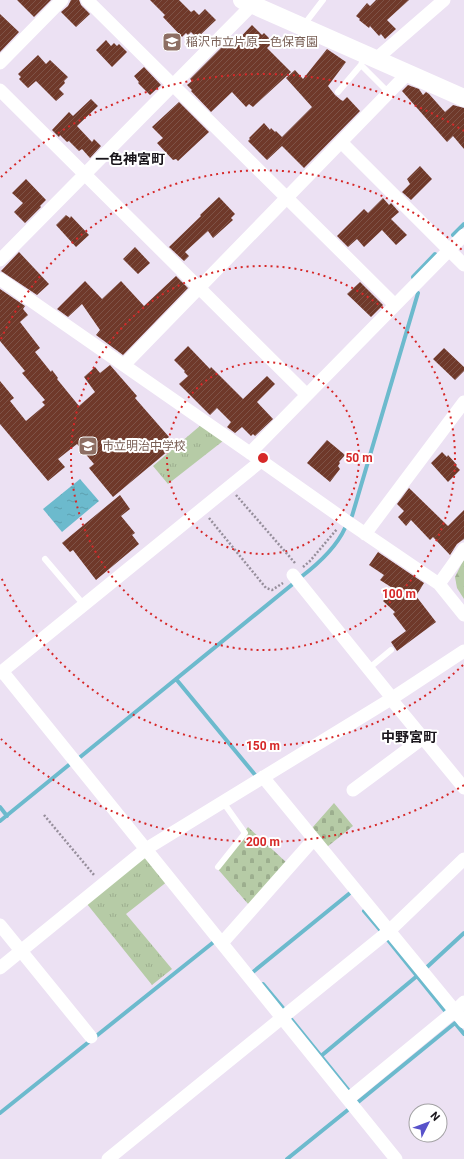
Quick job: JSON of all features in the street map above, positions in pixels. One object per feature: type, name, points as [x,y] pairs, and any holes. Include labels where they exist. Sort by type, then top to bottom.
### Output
[{"type":"street","points":[[0,63],[62,0]]},
{"type":"street","points":[[87,0],[395,305]]},
{"type":"street","points":[[367,59],[444,0]]},
{"type":"street","points":[[0,260],[173,85],[251,2],[367,59],[408,73],[464,98]]},
{"type":"street","points":[[124,365],[408,73]]},
{"type":"street","points":[[0,90],[307,395]]},
{"type":"street","points":[[341,142],[464,265]]},
{"type":"street","points":[[250,452],[464,235]]},
{"type":"street","points":[[0,279],[439,584],[464,615]]},
{"type":"street","points":[[365,534],[464,402]]},
{"type":"street","points":[[261,461],[1,672],[396,1159]]},
{"type":"street","points":[[439,584],[464,549]]},
{"type":"street","points":[[296,572],[368,669],[464,788]]},
{"type":"street","points":[[0,968],[146,849],[391,698],[464,651]]},
{"type":"street","points":[[353,790],[423,738]]},
{"type":"street","points":[[263,777],[389,931],[460,1007],[464,1022]]},
{"type":"street","points":[[222,943],[314,839]]},
{"type":"street","points":[[108,1159],[389,931],[464,859]]},
{"type":"street","points":[[0,925],[91,1037]]},
{"type":"street","points":[[348,1099],[460,1007]]},
{"type":"lane","points":[[303,27],[323,0]]},
{"type":"lane","points":[[338,92],[367,59],[389,93]]},
{"type":"lane","points":[[45,559],[84,605]]},
{"type":"lane","points":[[368,669],[391,650]]},
{"type":"lane","points":[[218,867],[245,833],[223,802]]},
{"type":"path","points":[[229,487],[296,572]]},
{"type":"path","points":[[202,510],[266,588],[272,590],[278,588],[310,561],[345,520]]},
{"type":"path","points":[[44,816],[102,885]]},
{"type":"green space","points":[[201,425],[223,441],[168,484],[153,466]]},
{"type":"green space","points":[[464,559],[464,599],[457,588],[455,577]]},
{"type":"green space","points":[[334,803],[353,826],[327,847],[312,828]]},
{"type":"green space","points":[[248,827],[287,863],[249,905],[216,867]]},
{"type":"green space","points":[[147,857],[168,881],[126,914],[172,969],[152,985],[87,904]]},
{"type":"water","points":[[80,479],[99,501],[62,532],[43,509]]},
{"type":"building","points":[[17,0],[51,0],[34,17]]},
{"type":"building","points":[[71,0],[79,0],[81,5],[90,14],[76,27],[61,12],[68,6]]},
{"type":"building","points":[[150,0],[179,0],[191,12],[194,10],[199,15],[205,9],[216,20],[197,38],[191,32],[188,35],[186,33],[182,37],[163,17],[165,15]]},
{"type":"building","points":[[376,0],[409,0],[387,20],[396,29],[385,39],[381,34],[379,36],[370,26],[369,28],[356,16],[367,3],[370,6]]},
{"type":"building","points":[[0,14],[19,32],[0,52]]},
{"type":"building","points":[[252,25],[262,35],[264,33],[273,42],[267,48],[291,72],[253,107],[249,104],[246,107],[232,92],[211,112],[187,85],[192,81],[190,79],[229,40],[233,45]]},
{"type":"building","points":[[106,40],[111,46],[114,43],[117,46],[119,44],[127,52],[112,67],[96,50]]},
{"type":"building","points":[[327,49],[346,62],[328,86],[341,100],[343,101],[347,97],[360,111],[304,168],[282,146],[267,160],[248,141],[250,139],[249,138],[264,123],[270,130],[271,128],[282,137],[312,107],[286,78],[295,70],[303,79]]},
{"type":"building","points":[[38,55],[46,64],[50,60],[68,77],[59,89],[64,94],[56,101],[36,81],[28,88],[19,79],[21,77],[18,74]]},
{"type":"building","points":[[144,67],[161,85],[150,95],[138,83],[139,82],[134,76]]},
{"type":"building","points":[[408,85],[419,89],[423,95],[426,92],[429,94],[445,112],[453,105],[464,108],[464,149],[453,136],[447,142],[402,91]]},
{"type":"building","points":[[91,99],[98,106],[77,126],[92,142],[94,139],[101,146],[90,158],[82,149],[79,151],[69,141],[67,142],[60,135],[59,137],[52,130],[69,112],[73,116]]},
{"type":"building","points":[[179,102],[209,132],[178,161],[176,159],[173,160],[157,143],[163,138],[152,127]]},
{"type":"building","points":[[420,166],[432,179],[411,200],[402,192],[410,184],[407,179]]},
{"type":"building","points":[[26,179],[46,200],[25,223],[14,212],[23,203],[12,193]]},
{"type":"building","points":[[219,197],[235,214],[231,218],[233,220],[213,238],[208,231],[185,252],[189,256],[184,261],[169,247]]},
{"type":"building","points":[[383,198],[389,205],[391,203],[399,212],[391,219],[407,235],[396,245],[382,230],[364,247],[357,239],[348,247],[337,236],[364,209],[368,213]]},
{"type":"building","points":[[66,215],[70,218],[71,216],[89,235],[76,247],[56,225]]},
{"type":"building","points":[[135,247],[150,263],[138,274],[123,259]]},
{"type":"building","points":[[19,252],[49,284],[37,295],[1,271]]},
{"type":"building","points":[[176,276],[188,288],[123,355],[96,335],[100,330],[82,304],[68,317],[57,309],[85,281],[102,299],[121,281],[144,306]]},
{"type":"building","points":[[360,282],[383,305],[371,317],[347,294]]},
{"type":"building","points":[[0,289],[25,306],[23,309],[28,315],[20,322],[40,348],[35,352],[51,372],[52,370],[58,378],[57,379],[79,406],[95,392],[84,377],[95,367],[100,373],[110,365],[137,396],[135,398],[169,437],[162,444],[168,451],[113,497],[89,468],[94,464],[77,444],[58,459],[65,467],[48,481],[0,424],[0,381],[14,398],[10,401],[26,421],[45,405],[42,402],[45,400],[22,373],[25,371],[0,341]]},
{"type":"building","points":[[188,346],[210,369],[211,367],[243,399],[267,376],[275,384],[257,402],[273,419],[255,436],[253,434],[251,436],[242,427],[235,433],[227,427],[231,422],[217,408],[210,415],[179,384],[188,376],[174,360]]},
{"type":"building","points":[[444,348],[464,367],[464,371],[455,380],[433,359]]},
{"type":"building","points":[[327,440],[345,455],[339,462],[340,463],[338,466],[340,469],[330,482],[307,463]]},
{"type":"building","points":[[442,452],[447,457],[448,455],[460,470],[448,482],[431,463]]},
{"type":"building","points":[[409,488],[448,526],[464,510],[464,539],[457,544],[450,555],[433,537],[430,540],[411,520],[406,526],[398,517],[404,511],[397,504]]},
{"type":"building","points":[[120,495],[130,509],[121,516],[135,533],[132,535],[139,544],[96,580],[73,550],[70,552],[62,543]]},
{"type":"building","points":[[378,552],[424,583],[416,596],[436,622],[397,651],[391,642],[406,631],[393,614],[395,612],[383,601],[394,589],[380,580],[384,575],[369,565]]},
{"type":"waterway","points":[[453,235],[464,224]]},
{"type":"waterway","points":[[414,279],[413,277],[435,254]]},
{"type":"waterway","points":[[352,516],[418,293]]},
{"type":"waterway","points":[[301,577],[326,555],[337,542],[345,528]]},
{"type":"waterway","points":[[79,758],[294,583]]},
{"type":"waterway","points":[[176,679],[256,776]]},
{"type":"waterway","points":[[0,821],[70,764]]},
{"type":"waterway","points":[[0,807],[7,816]]},
{"type":"waterway","points":[[253,972],[350,893]]},
{"type":"waterway","points":[[364,911],[381,931]]},
{"type":"waterway","points":[[426,968],[464,933]]},
{"type":"waterway","points":[[388,940],[446,1012]]},
{"type":"waterway","points":[[0,1113],[215,941]]},
{"type":"waterway","points":[[321,1056],[417,976]]},
{"type":"waterway","points":[[263,984],[283,1008]]},
{"type":"waterway","points":[[291,1019],[350,1092]]},
{"type":"waterway","points":[[357,1103],[455,1023],[464,1034]]},
{"type":"waterway","points":[[287,1159],[349,1109]]},
{"type":"place","name":"稲沢市立片原一色保育園","points":[[172,42]]},
{"type":"place","name":"市立明治中学校","points":[[88,446]]},
{"type":"district","name":"一色神宮町","points":[[130,159]]},
{"type":"district","name":"中野宮町","points":[[409,737]]}]
